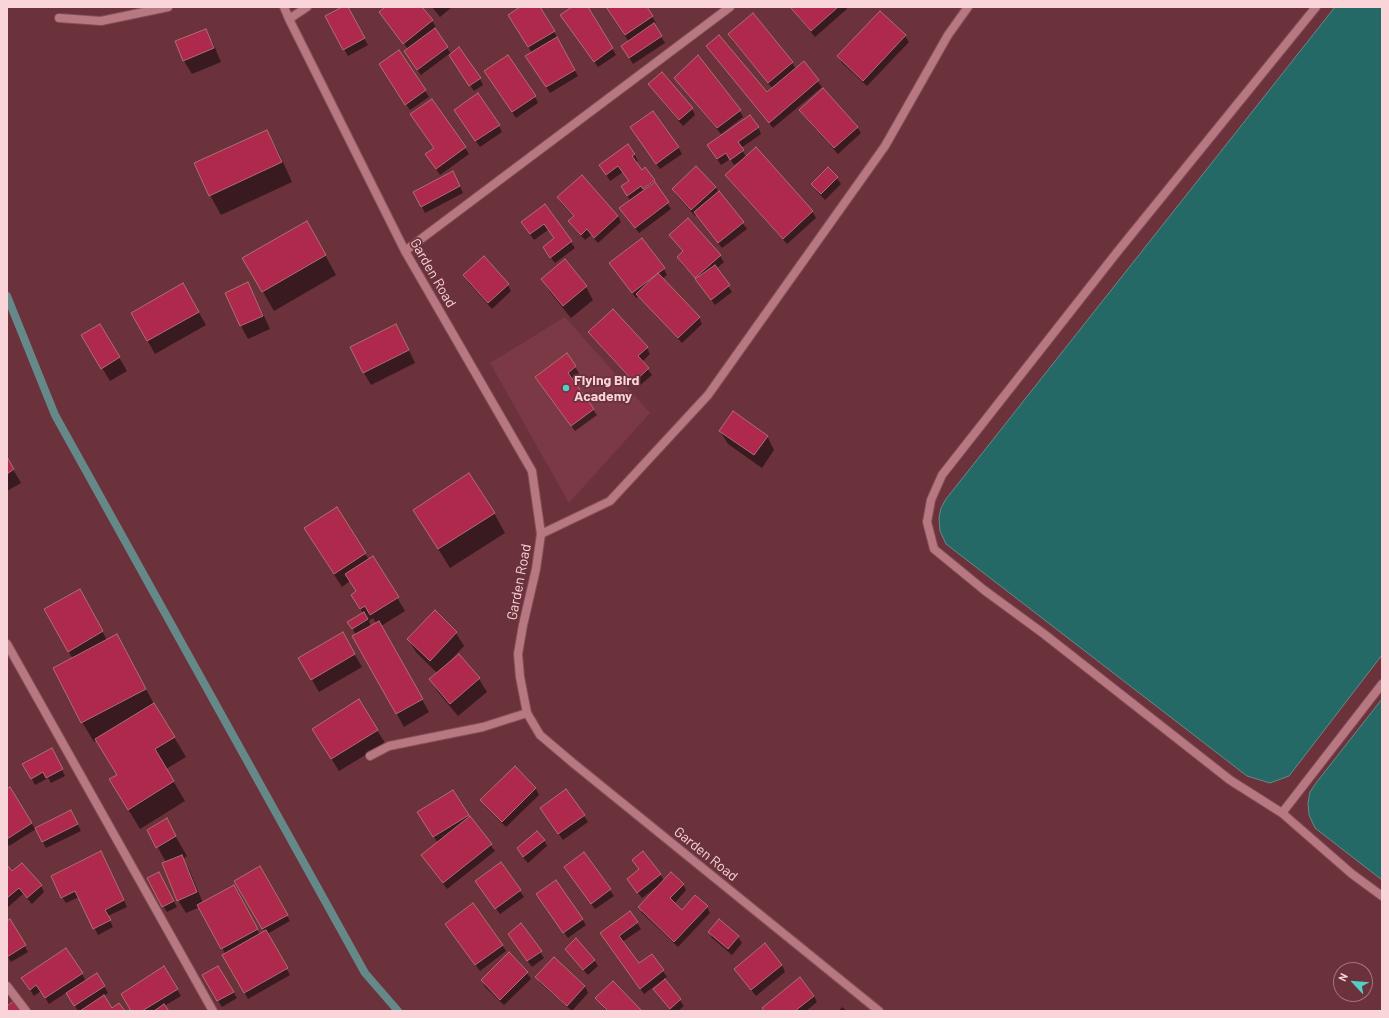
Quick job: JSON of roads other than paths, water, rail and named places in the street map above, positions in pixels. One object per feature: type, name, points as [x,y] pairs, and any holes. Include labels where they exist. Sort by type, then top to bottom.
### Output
[{"type":"street","points":[[59,18],[101,21],[168,7]]},
{"type":"street","name":"Garden Road","points":[[284,7],[405,251],[532,471],[541,534],[536,569],[518,654],[520,677],[527,713],[540,735],[879,1011]]},
{"type":"street","points":[[289,19],[307,7]]},
{"type":"street","points":[[405,251],[730,7]]},
{"type":"street","points":[[541,534],[610,501],[708,395],[885,146],[948,35],[968,7]]},
{"type":"street","points":[[1316,7],[1118,252],[942,475],[931,500],[927,522],[934,549],[940,554],[984,590],[1044,634],[1230,780],[1282,813],[1352,874],[1382,896]]},
{"type":"street","points":[[7,644],[213,1011]]},
{"type":"street","points":[[1282,813],[1382,684]]},
{"type":"street","points":[[370,756],[389,746],[483,727],[527,713]]},
{"type":"street","points":[[7,986],[26,1011]]},
{"type":"water","points":[[1335,7],[1382,7],[1382,655],[1289,776],[1270,783],[1247,776],[946,544],[940,531],[939,518],[941,508],[946,499]]},
{"type":"water","points":[[1382,699],[1382,880],[1315,828],[1309,815],[1308,803],[1310,792],[1316,783]]},
{"type":"waterway","points":[[7,296],[55,415],[365,973],[398,1011]]},
{"type":"place","name":"Flying Bird Academy","points":[[566,388]]}]
